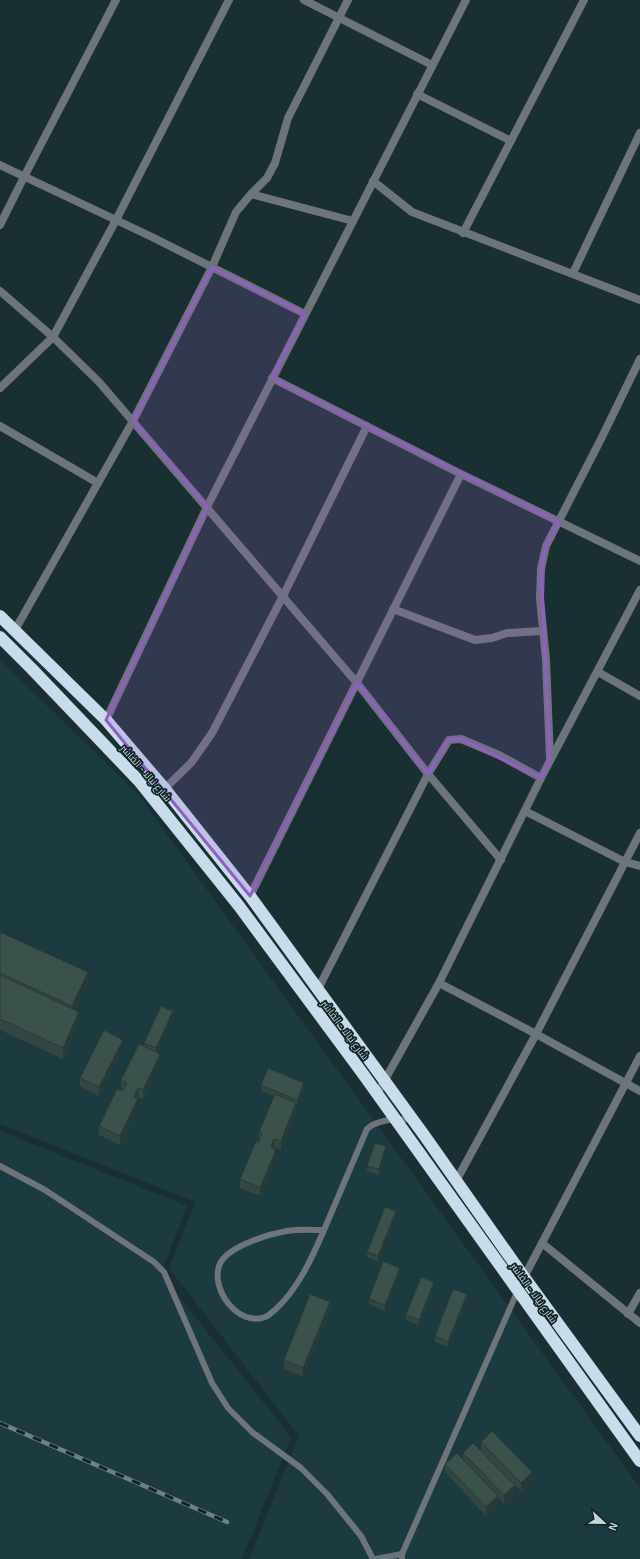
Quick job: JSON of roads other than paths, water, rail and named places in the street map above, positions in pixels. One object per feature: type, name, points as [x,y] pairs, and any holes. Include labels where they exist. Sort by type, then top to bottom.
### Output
[{"type":"highway","name":"شارع نيالا - الفاشر","points":[[0,616],[106,720],[165,789],[250,896],[640,1436]]},
{"type":"highway","name":"شارع نيالا - الفاشر","points":[[0,637],[94,734],[154,799],[238,906],[377,1094],[460,1212],[518,1290],[640,1461]]},
{"type":"highway","points":[[460,1212],[472,1204]]},
{"type":"street","points":[[0,225],[116,0]]},
{"type":"street","points":[[0,388],[53,337],[116,220],[229,0]]},
{"type":"street","points":[[304,0],[432,65]]},
{"type":"street","points":[[14,630],[133,421],[212,267],[236,212],[267,178],[274,163],[288,118],[348,0]]},
{"type":"street","points":[[106,720],[207,507],[466,0]]},
{"type":"street","points":[[463,233],[584,0]]},
{"type":"street","points":[[417,94],[511,141]]},
{"type":"street","points":[[573,273],[640,133]]},
{"type":"street","points":[[0,165],[116,220],[305,314]]},
{"type":"street","points":[[373,181],[412,212],[463,233],[573,273],[640,300]]},
{"type":"street","points":[[251,194],[353,221]]},
{"type":"street","points":[[0,291],[53,337],[99,382],[357,683],[428,774],[501,860]]},
{"type":"street","points":[[550,759],[546,660],[540,598],[541,569],[546,546],[640,359]]},
{"type":"street","points":[[272,378],[460,474],[640,561]]},
{"type":"street","points":[[0,426],[98,483]]},
{"type":"street","points":[[154,799],[191,763],[212,733],[283,596],[367,426]]},
{"type":"street","points":[[250,896],[460,474]]},
{"type":"street","points":[[377,1094],[439,983],[501,860],[540,778],[598,672],[640,590]]},
{"type":"street","points":[[394,609],[475,640],[492,638],[507,633],[542,631]]},
{"type":"street","points":[[598,672],[640,696]]},
{"type":"street","points":[[318,989],[428,774],[450,740],[461,739],[498,755],[540,778]]},
{"type":"street","points":[[525,811],[624,862],[640,866]]},
{"type":"street","points":[[456,1181],[536,1034],[640,833]]},
{"type":"street","points":[[439,983],[640,1091]]},
{"type":"street","points":[[518,1290],[640,1056]]},
{"type":"street","points":[[542,1243],[640,1323]]},
{"type":"street","points":[[628,1314],[640,1292]]},
{"type":"lane","points":[[324,1230],[288,1231],[265,1237],[233,1250],[224,1257],[219,1266],[218,1279],[221,1293],[241,1314],[251,1319],[266,1317],[280,1305],[296,1284],[312,1258],[324,1230],[366,1129],[373,1123],[412,1119]]},
{"type":"lane","points":[[0,1166],[45,1190],[154,1262],[164,1272],[212,1383],[228,1408],[252,1432],[301,1468],[327,1494],[361,1536],[373,1559]]},
{"type":"lane","points":[[376,1559],[402,1556],[518,1290]]},
{"type":"railway","points":[[0,1423],[227,1522]]}]
